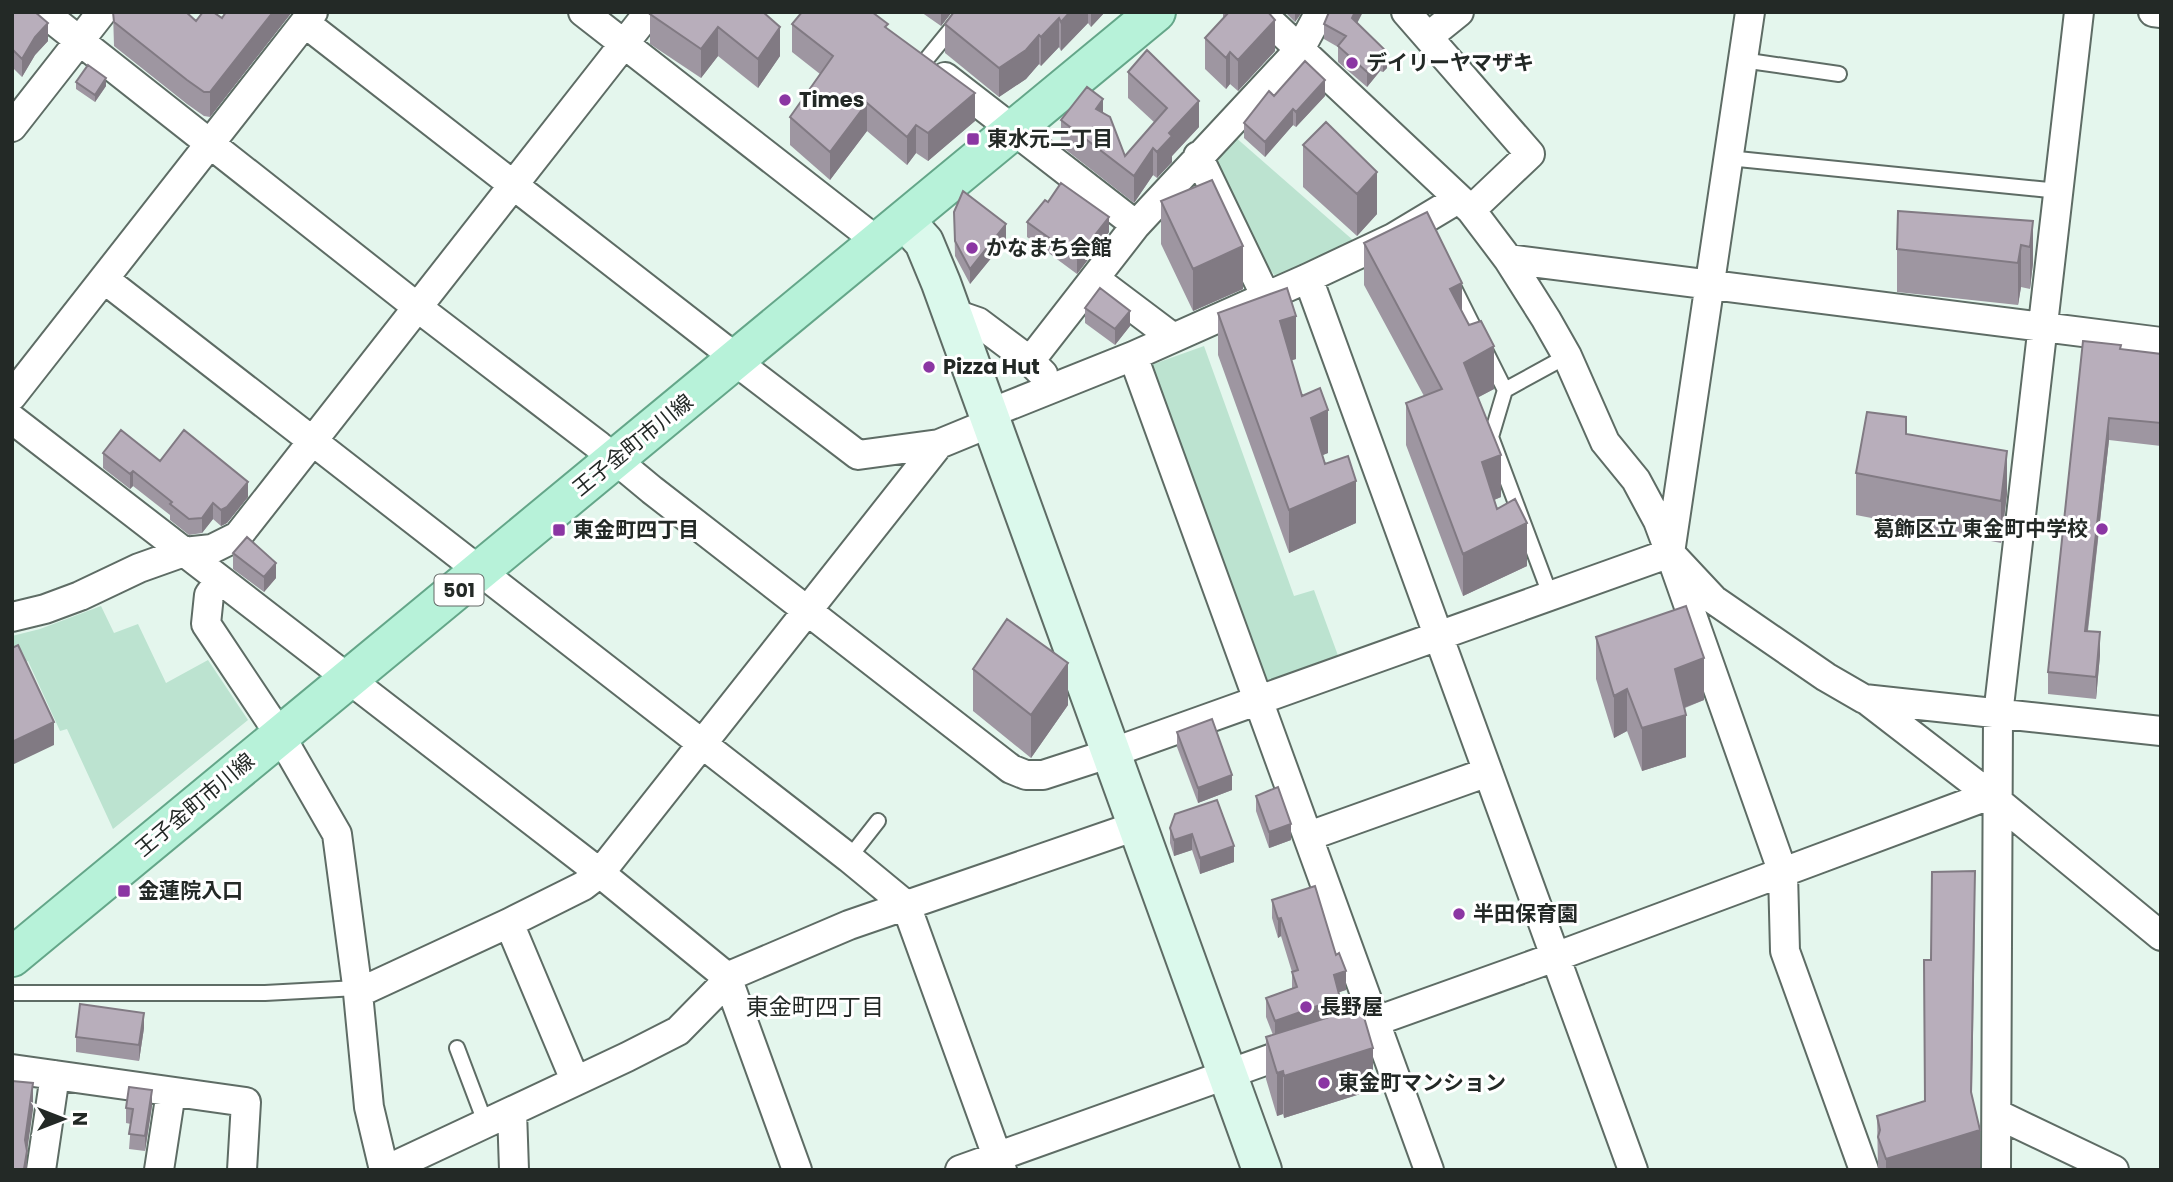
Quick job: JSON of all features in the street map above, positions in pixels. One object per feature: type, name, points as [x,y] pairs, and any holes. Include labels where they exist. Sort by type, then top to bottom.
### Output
[{"type":"main road","name":"王子金町市川線","points":[[12,957],[1156,12]]},
{"type":"street","points":[[43,12],[807,612],[1011,769],[1026,775],[1042,775],[1111,753],[1670,554]]},
{"type":"street","points":[[12,127],[102,12]]},
{"type":"street","points":[[583,12],[624,44],[891,232],[924,242],[1262,1170]]},
{"type":"street","points":[[12,617],[45,609],[139,568],[184,552],[212,549],[238,536],[649,12]]},
{"type":"street","points":[[1260,12],[1465,204],[1508,259],[1567,356],[1605,442],[1636,480],[1658,521],[1783,873],[1785,951],[1864,1170]]},
{"type":"street","points":[[1030,360],[1136,225],[1300,49],[1320,12]]},
{"type":"street","points":[[12,396],[309,18],[513,187],[858,455],[939,444],[1053,388],[1133,356],[1393,238],[1425,229],[1465,204],[1530,154],[1406,12]]},
{"type":"street","points":[[1428,37],[1459,12]]},
{"type":"street","points":[[1670,554],[1750,12]]},
{"type":"street","points":[[1996,1170],[1994,798],[1998,715],[2079,12]]},
{"type":"street","points":[[2153,12],[2161,13]]},
{"type":"street","points":[[914,53],[1136,225]]},
{"type":"street","points":[[1198,156],[1266,297]]},
{"type":"street","points":[[1508,259],[2161,342]]},
{"type":"street","points":[[1307,278],[1633,1170]]},
{"type":"street","points":[[104,279],[906,905],[1000,1163]]},
{"type":"street","points":[[1095,279],[1172,337]]},
{"type":"street","points":[[952,313],[978,322],[1030,360],[1053,388]]},
{"type":"street","points":[[1133,356],[1429,1170]]},
{"type":"street","points":[[12,419],[600,873],[728,978],[797,1170]]},
{"type":"street","points":[[358,990],[509,923],[583,886],[600,873],[939,444]]},
{"type":"street","points":[[1670,554],[1714,600],[1826,677],[1905,727],[2161,936]]},
{"type":"street","points":[[220,580],[209,595],[206,624],[280,735],[337,834],[358,990],[369,1107],[385,1170],[678,1031],[728,978],[849,925],[1136,826]]},
{"type":"street","points":[[1864,699],[2161,731]]},
{"type":"street","points":[[1309,836],[1488,772]]},
{"type":"street","points":[[960,1170],[1000,1163],[1227,1073],[1994,798]]},
{"type":"street","points":[[509,923],[575,1080]]},
{"type":"street","points":[[12,1069],[247,1102],[242,1170]]},
{"type":"street","points":[[41,1170],[55,1075]]},
{"type":"street","points":[[159,1170],[171,1092]]},
{"type":"street","points":[[512,1111],[514,1170]]},
{"type":"street","points":[[1997,1114],[2115,1170]]},
{"type":"lane","points":[[914,53],[965,12]]},
{"type":"lane","points":[[1742,60],[1839,74]]},
{"type":"lane","points":[[1728,158],[2059,191]]},
{"type":"lane","points":[[1447,273],[1505,390],[1491,437],[1551,597]]},
{"type":"lane","points":[[1505,390],[1567,356]]},
{"type":"lane","points":[[849,858],[878,821]]},
{"type":"lane","points":[[12,993],[265,993],[358,990]]},
{"type":"lane","points":[[457,1048],[485,1122]]},
{"type":"green space","points":[[1234,136],[1354,241],[1277,278],[1254,252],[1216,161]]},
{"type":"green space","points":[[1204,346],[1294,596],[1314,590],[1340,661],[1267,688],[1151,365]]},
{"type":"green space","points":[[101,606],[114,633],[138,624],[166,683],[208,660],[248,720],[113,829],[67,729],[60,731],[28,661],[12,668],[12,636],[40,629]]},
{"type":"building","points":[[12,12],[35,12],[48,23],[35,37],[22,59],[12,49]]},
{"type":"building","points":[[113,12],[186,12],[196,21],[203,12],[213,12],[222,18],[226,12],[273,12],[210,92],[204,92],[114,22]]},
{"type":"building","points":[[763,12],[780,27],[758,59],[718,27],[701,49],[650,14]]},
{"type":"building","points":[[802,12],[872,12],[888,24],[885,27],[975,93],[928,133],[916,125],[907,137],[867,103],[830,152],[790,117],[833,56],[792,24]]},
{"type":"building","points":[[954,12],[1070,12],[1061,22],[1059,18],[1041,37],[1039,35],[1026,50],[999,68],[945,24]]},
{"type":"building","points":[[1229,12],[1268,12],[1275,20],[1238,60],[1230,52],[1226,58],[1205,38]]},
{"type":"building","points":[[1329,12],[1355,12],[1352,18],[1387,52],[1383,57],[1380,55],[1367,72],[1338,46],[1346,36],[1324,24]]},
{"type":"building","points":[[1147,50],[1199,101],[1169,133],[1172,136],[1157,152],[1153,148],[1134,176],[1061,120],[1087,87],[1103,99],[1096,109],[1110,117],[1125,156],[1167,108],[1128,72]]},
{"type":"building","points":[[1305,61],[1325,80],[1296,112],[1293,109],[1265,142],[1244,123],[1269,91],[1274,96]]},
{"type":"building","points":[[88,65],[106,78],[95,95],[76,82]]},
{"type":"building","points":[[1326,122],[1377,172],[1357,194],[1303,145]]},
{"type":"building","points":[[1212,180],[1243,246],[1193,269],[1161,201]]},
{"type":"building","points":[[1061,183],[1109,217],[1077,258],[1027,222],[1045,200],[1048,202]]},
{"type":"building","points":[[963,191],[1006,224],[970,269],[955,241],[954,212]]},
{"type":"building","points":[[1898,211],[2033,221],[2030,247],[2021,245],[2018,263],[1897,249]]},
{"type":"building","points":[[1427,212],[1462,283],[1450,289],[1469,325],[1481,321],[1494,346],[1464,363],[1501,455],[1482,462],[1497,509],[1515,499],[1527,523],[1463,554],[1406,403],[1442,389],[1364,243]]},
{"type":"building","points":[[1100,288],[1130,311],[1115,329],[1085,308]]},
{"type":"building","points":[[1287,288],[1296,316],[1280,321],[1302,396],[1320,388],[1328,410],[1311,418],[1325,464],[1348,456],[1356,481],[1289,510],[1218,313]]},
{"type":"building","points":[[2083,341],[2121,345],[2120,349],[2161,354],[2161,423],[2109,418],[2085,631],[2100,632],[2096,677],[2048,672]]},
{"type":"building","points":[[1867,412],[1906,417],[1906,434],[2007,451],[2001,501],[1856,473]]},
{"type":"building","points":[[121,430],[160,461],[184,430],[248,482],[227,507],[221,510],[213,503],[202,518],[189,519],[133,471],[130,474],[103,453]]},
{"type":"building","points":[[247,537],[276,563],[264,577],[233,553]]},
{"type":"building","points":[[1686,606],[1704,658],[1675,669],[1686,715],[1642,728],[1627,689],[1614,696],[1596,637]]},
{"type":"building","points":[[1007,619],[1068,663],[1031,715],[973,669]]},
{"type":"building","points":[[18,645],[54,722],[12,742],[12,648]]},
{"type":"building","points":[[1212,719],[1232,775],[1198,788],[1177,732]]},
{"type":"building","points":[[1278,787],[1291,824],[1269,832],[1256,796]]},
{"type":"building","points":[[1217,800],[1234,846],[1200,858],[1192,834],[1174,840],[1170,828],[1175,814]]},
{"type":"building","points":[[1975,871],[1971,1092],[1980,1130],[1886,1159],[1878,1137],[1880,1130],[1877,1116],[1925,1101],[1924,960],[1931,960],[1932,872]]},
{"type":"building","points":[[1315,886],[1336,955],[1339,953],[1346,971],[1334,975],[1340,998],[1275,1021],[1266,998],[1297,987],[1292,972],[1298,970],[1281,918],[1278,919],[1272,900]]},
{"type":"building","points":[[80,1004],[144,1013],[139,1045],[76,1037]]},
{"type":"building","points":[[1361,1007],[1373,1048],[1284,1076],[1283,1071],[1277,1073],[1266,1037]]},
{"type":"building","points":[[12,1081],[33,1083],[24,1169],[32,1170],[12,1170]]},
{"type":"building","points":[[129,1087],[152,1090],[145,1136],[129,1134],[133,1109],[126,1108]]},
{"type":"place","name":"デイリーヤマザキ","points":[[1352,63]]},
{"type":"place","name":"Times","points":[[785,100]]},
{"type":"place","name":"東水元二丁目","points":[[973,139]]},
{"type":"place","name":"かなまち会館","points":[[972,248]]},
{"type":"place","name":"Pizza Hut","points":[[929,367]]},
{"type":"place","name":"葛飾区立 東金町中学校","points":[[2102,529]]},
{"type":"place","name":"東金町四丁目","points":[[559,530]]},
{"type":"place","name":"金蓮院入口","points":[[124,891]]},
{"type":"place","name":"半田保育園","points":[[1459,914]]},
{"type":"place","name":"長野屋","points":[[1306,1007]]},
{"type":"place","name":"東金町マンション","points":[[1324,1083]]},
{"type":"district","name":"東金町四丁目","points":[[815,1007]]}]
